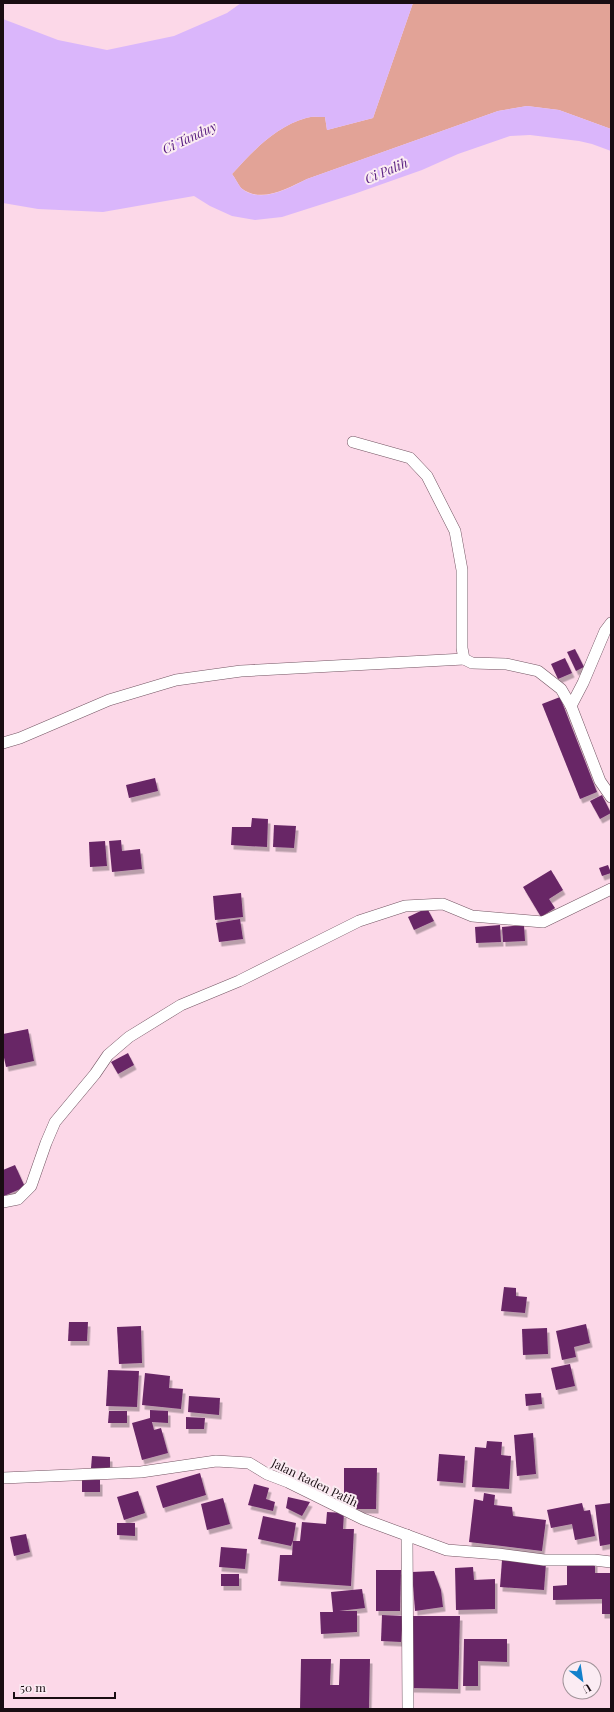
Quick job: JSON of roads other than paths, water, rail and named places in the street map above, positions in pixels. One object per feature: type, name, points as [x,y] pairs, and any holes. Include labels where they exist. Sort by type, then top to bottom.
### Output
[{"type":"street","points":[[353,442],[410,458],[427,476],[455,531],[462,570],[462,648],[464,659]]},
{"type":"street","points":[[571,706],[583,683],[605,631],[611,623]]},
{"type":"street","points":[[3,743],[20,738],[109,700],[176,680],[240,670],[464,659],[472,663],[506,664],[538,671],[561,689],[571,706],[600,781],[611,797]]},
{"type":"street","points":[[3,1202],[18,1199],[31,1186],[55,1122],[95,1074],[108,1055],[129,1037],[181,1005],[239,981],[359,921],[405,906],[443,904],[472,916],[542,922],[611,889]]},
{"type":"street","name":"Jalan Raden Patih","points":[[3,1478],[141,1472],[216,1461],[249,1463],[267,1474],[288,1482],[342,1510],[447,1550],[498,1554],[544,1560],[594,1560],[611,1562]]},
{"type":"street","points":[[407,1536],[408,1709]]},
{"type":"water","points":[[241,3],[413,3],[373,118],[327,130],[325,117],[306,118],[284,127],[256,149],[232,174],[241,188],[249,193],[266,195],[274,193],[307,179],[498,111],[527,106],[559,110],[611,129],[611,151],[579,141],[530,135],[510,136],[458,154],[422,170],[354,194],[282,217],[255,220],[232,216],[210,206],[194,196],[103,212],[38,209],[3,203],[3,19],[58,40],[107,50],[174,36],[227,13]]},
{"type":"water label","name":"Ci Tanduy","points":[[189,137]]},
{"type":"water label","name":"Ci Palih","points":[[386,170]]}]
